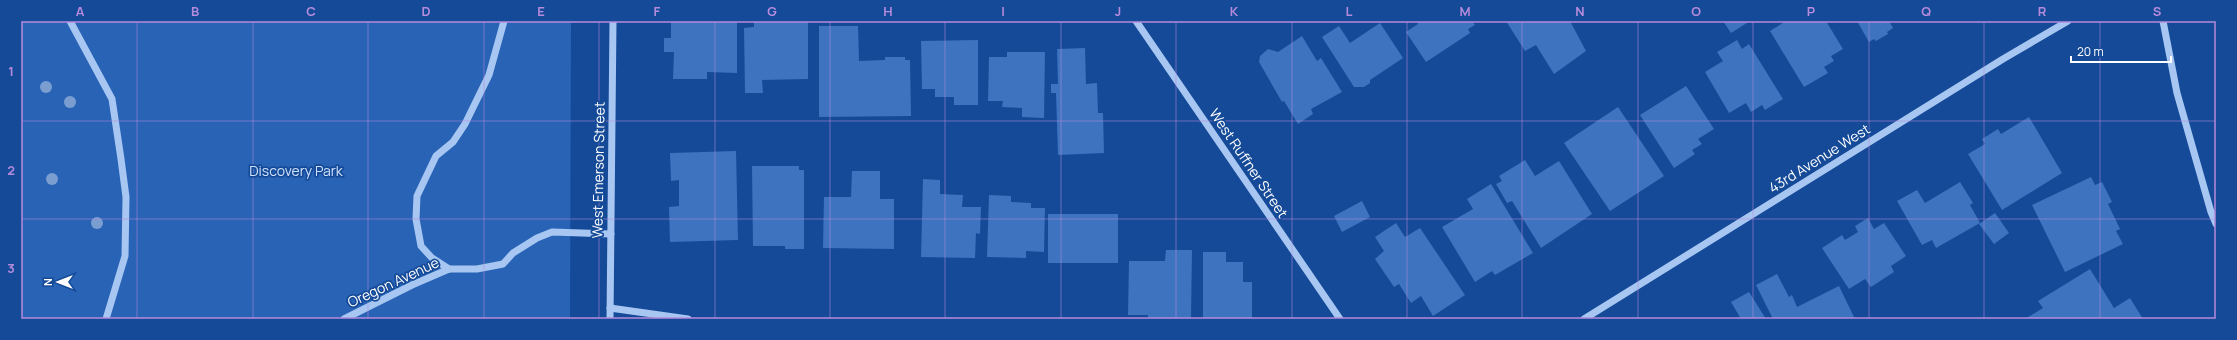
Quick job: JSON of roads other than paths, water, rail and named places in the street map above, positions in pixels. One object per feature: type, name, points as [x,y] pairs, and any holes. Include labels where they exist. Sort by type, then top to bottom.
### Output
[{"type":"street","points":[[70,21],[112,99],[126,197],[125,256],[106,319]]},
{"type":"street","points":[[449,269],[432,258],[421,246],[416,219],[417,196],[436,156],[453,142],[465,124],[489,75],[504,21]]},
{"type":"street","name":"West Emerson Street","points":[[610,319],[613,21]]},
{"type":"street","name":"West Ruffner Street","points":[[1136,21],[1340,319]]},
{"type":"street","name":"43rd Avenue West","points":[[1584,319],[2003,59],[2068,21]]},
{"type":"street","points":[[2163,21],[2177,93],[2211,212],[2216,224]]},
{"type":"street","name":"Oregon Avenue","points":[[344,319],[412,285],[449,269],[477,269],[503,264],[513,253],[537,238],[552,232],[611,234]]},
{"type":"street","points":[[610,308],[688,319]]},
{"type":"park label","name":"Discovery Park","points":[[296,170]]}]
